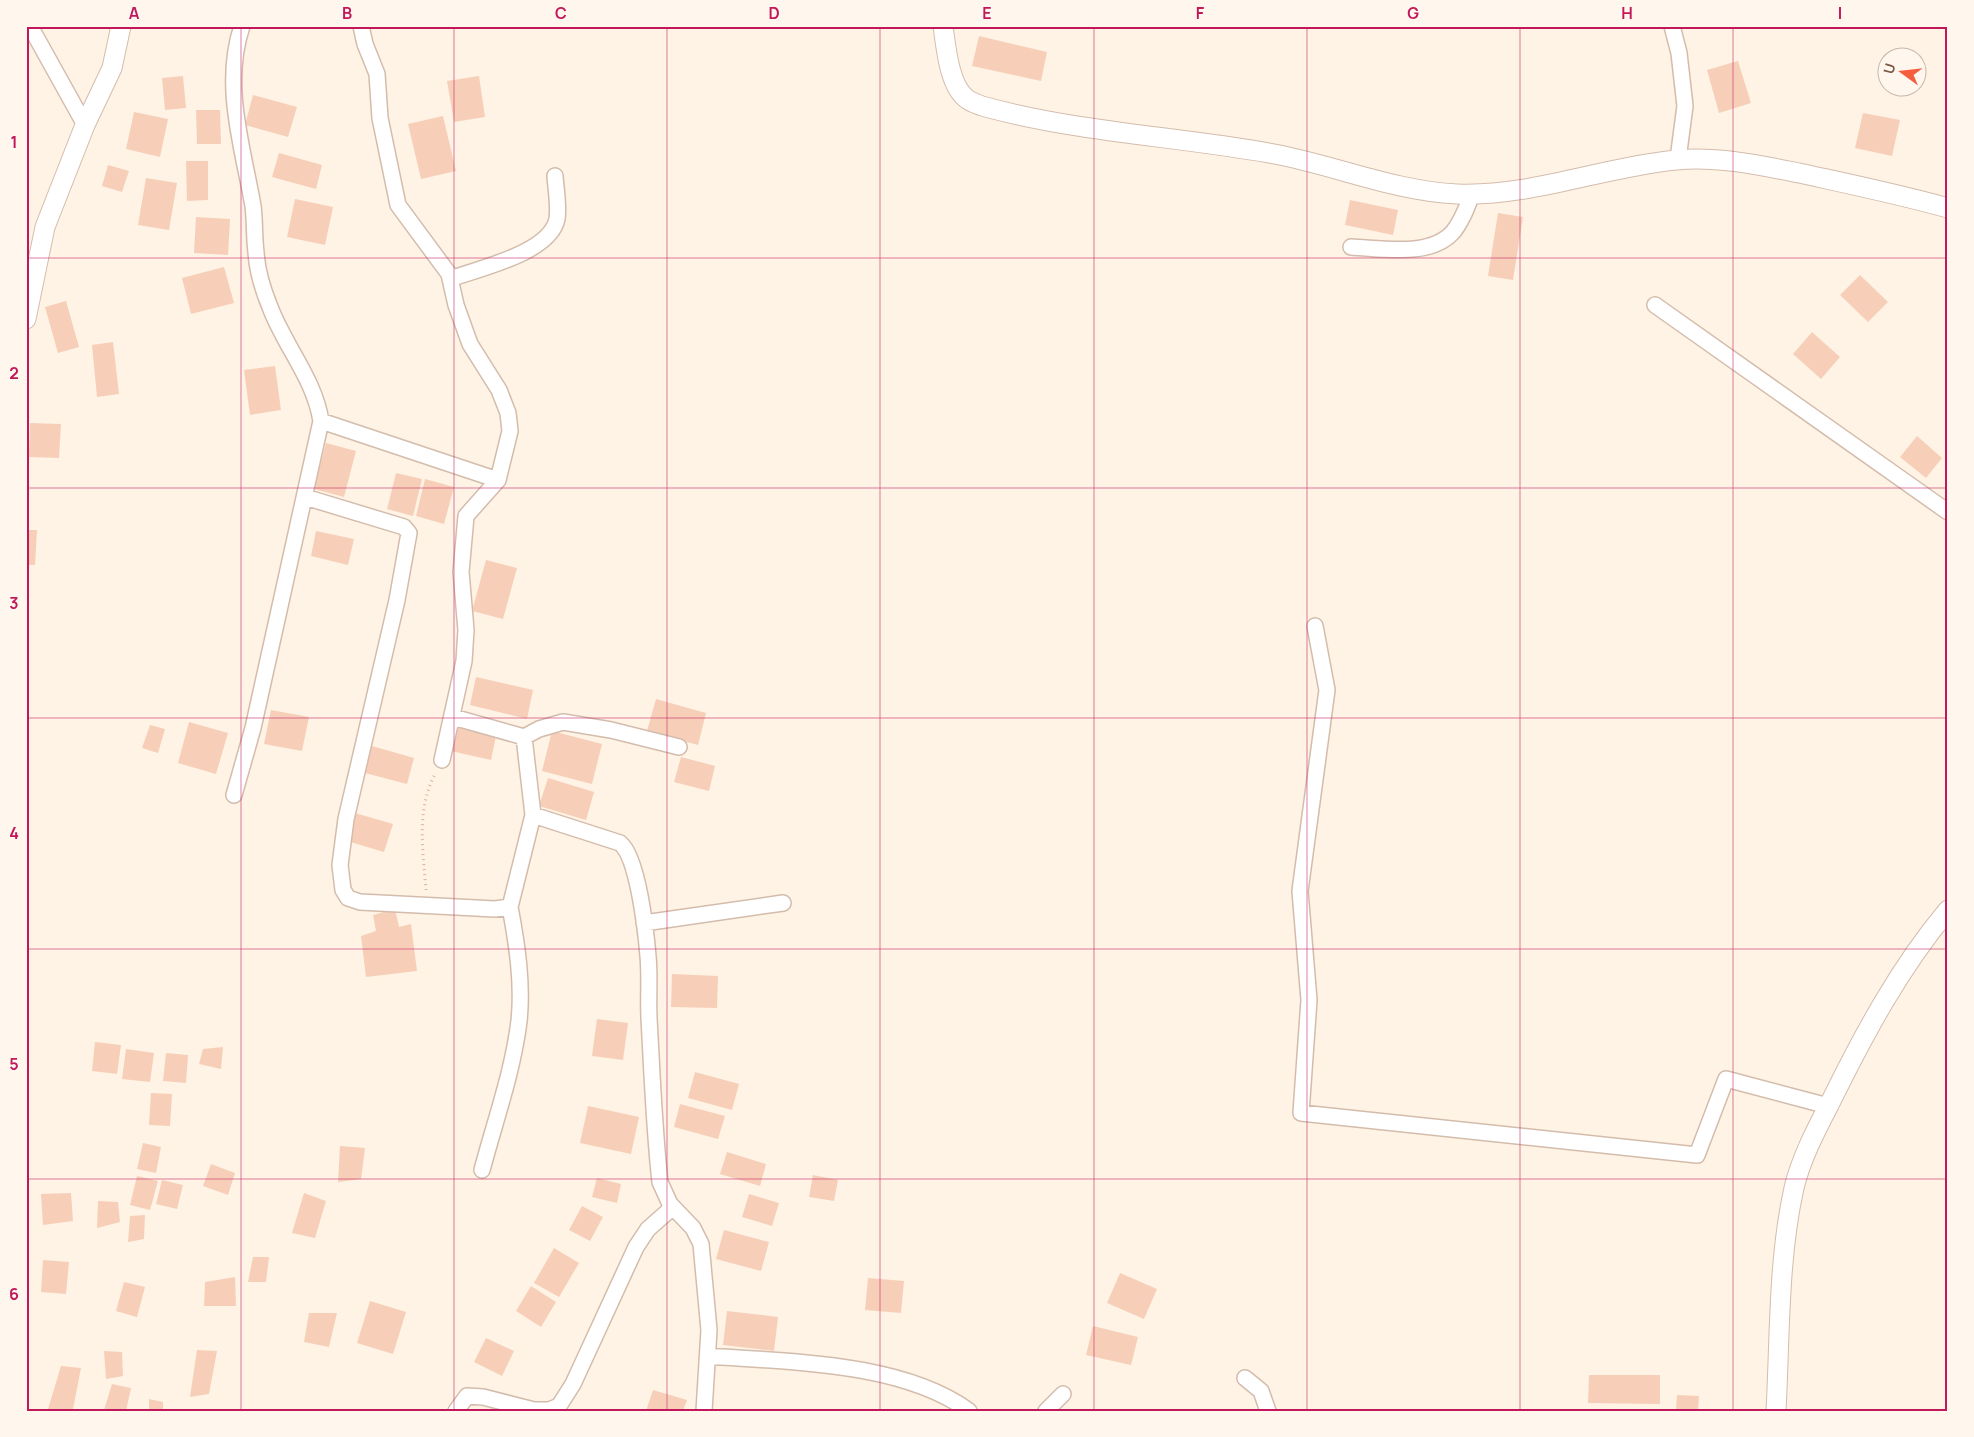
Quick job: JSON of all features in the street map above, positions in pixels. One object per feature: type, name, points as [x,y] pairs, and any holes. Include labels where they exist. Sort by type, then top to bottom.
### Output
[{"type":"street","points":[[30,26],[85,125]]},
{"type":"street","points":[[26,319],[45,227],[85,125],[112,68],[121,26]]},
{"type":"street","points":[[234,795],[253,728],[269,647],[305,498],[320,422],[315,396],[270,309],[260,280],[253,209],[238,124],[233,74],[234,58],[242,26]]},
{"type":"street","points":[[361,26],[365,44],[377,74],[380,118],[398,204],[450,279],[456,305],[470,344],[499,390],[508,413],[510,431],[498,480],[466,516],[461,572],[466,630],[464,661],[442,760]]},
{"type":"street","points":[[943,26],[952,75],[956,84],[966,99],[982,106],[1007,113],[1080,126],[1270,153],[1317,163],[1393,184],[1472,194],[1519,191],[1601,172],[1678,159],[1741,162],[1889,192],[1948,208]]},
{"type":"street","points":[[1672,26],[1679,53],[1685,106],[1678,159]]},
{"type":"street","points":[[450,279],[516,256],[544,240],[552,232],[557,218],[555,176]]},
{"type":"street","points":[[1351,247],[1406,249],[1431,245],[1443,240],[1452,233],[1462,218],[1472,194]]},
{"type":"street","points":[[1655,305],[1948,512]]},
{"type":"street","points":[[320,422],[498,480]]},
{"type":"street","points":[[305,498],[404,527],[408,533],[397,600],[346,819],[340,865],[343,890],[348,898],[360,902],[502,909],[510,907]]},
{"type":"street","points":[[1314,626],[1327,690],[1300,890],[1309,1000],[1301,1113],[1697,1155],[1726,1079],[1828,1106]]},
{"type":"street","points":[[453,717],[524,737],[539,729],[563,722],[611,730],[679,747]]},
{"type":"street","points":[[482,1170],[519,1022],[520,996],[510,907],[533,815],[524,737]]},
{"type":"street","points":[[533,815],[620,843],[626,848],[630,856],[641,899],[648,957],[648,1015],[660,1182],[673,1207],[693,1228],[701,1244],[709,1330],[704,1411]]},
{"type":"street","points":[[644,923],[783,903]]},
{"type":"street","points":[[1776,1411],[1788,1225],[1795,1186],[1828,1106],[1871,1025],[1904,970],[1948,910]]},
{"type":"street","points":[[456,1411],[467,1396],[483,1397],[534,1410],[549,1410],[559,1406],[573,1384],[636,1247],[648,1230],[673,1207]]},
{"type":"street","points":[[708,1356],[812,1364],[875,1374],[916,1383],[952,1398],[969,1411]]},
{"type":"street","points":[[1245,1378],[1261,1391],[1268,1411]]},
{"type":"street","points":[[1046,1411],[1063,1394]]},
{"type":"path","points":[[428,906],[421,839],[425,803],[430,783],[442,760]]},
{"type":"building","points":[[979,36],[1047,52],[1041,81],[972,66]]},
{"type":"building","points":[[1738,61],[1751,103],[1719,113],[1707,70]]},
{"type":"building","points":[[183,76],[186,108],[165,110],[162,78]]},
{"type":"building","points":[[479,76],[485,117],[454,122],[447,81]]},
{"type":"building","points":[[253,95],[297,107],[288,137],[245,125]]},
{"type":"building","points":[[196,110],[220,110],[221,144],[197,144]]},
{"type":"building","points":[[134,112],[168,119],[160,157],[126,149]]},
{"type":"building","points":[[1863,113],[1900,120],[1892,156],[1855,148]]},
{"type":"building","points":[[443,116],[456,171],[421,179],[408,124]]},
{"type":"building","points":[[279,153],[322,165],[316,189],[272,177]]},
{"type":"building","points":[[186,161],[208,161],[208,200],[187,201]]},
{"type":"building","points":[[108,165],[129,171],[122,192],[102,186]]},
{"type":"building","points":[[146,178],[177,183],[169,230],[138,225]]},
{"type":"building","points":[[295,199],[333,207],[325,245],[287,237]]},
{"type":"building","points":[[1350,200],[1398,210],[1393,235],[1345,225]]},
{"type":"building","points":[[1498,213],[1523,217],[1513,280],[1488,276]]},
{"type":"building","points":[[196,217],[230,219],[228,255],[194,253]]},
{"type":"building","points":[[224,267],[234,303],[191,314],[182,278]]},
{"type":"building","points":[[1860,275],[1888,302],[1868,322],[1840,295]]},
{"type":"building","points":[[66,301],[79,347],[58,353],[45,307]]},
{"type":"building","points":[[1812,332],[1840,357],[1821,379],[1793,354]]},
{"type":"building","points":[[113,342],[119,394],[97,397],[92,345]]},
{"type":"building","points":[[275,366],[281,410],[250,415],[244,370]]},
{"type":"building","points":[[30,423],[61,424],[59,458],[29,457]]},
{"type":"building","points":[[1917,436],[1942,458],[1926,478],[1900,457]]},
{"type":"building","points":[[326,443],[356,451],[344,497],[314,489]]},
{"type":"building","points":[[396,473],[422,479],[413,516],[387,509]]},
{"type":"building","points":[[425,479],[454,487],[444,524],[416,516]]},
{"type":"building","points":[[26,530],[37,530],[35,565],[26,565]]},
{"type":"building","points":[[316,531],[354,539],[348,565],[311,556]]},
{"type":"building","points":[[486,560],[517,568],[503,619],[472,611]]},
{"type":"building","points":[[476,677],[533,690],[527,719],[470,705]]},
{"type":"building","points":[[656,699],[706,713],[698,745],[647,731]]},
{"type":"building","points":[[271,710],[309,717],[302,751],[264,744]]},
{"type":"building","points":[[189,722],[228,733],[216,774],[178,763]]},
{"type":"building","points":[[150,725],[165,729],[158,753],[142,748]]},
{"type":"building","points":[[456,727],[496,736],[491,760],[451,751]]},
{"type":"building","points":[[552,731],[602,744],[592,784],[542,771]]},
{"type":"building","points":[[372,746],[414,758],[407,784],[365,773]]},
{"type":"building","points":[[681,757],[715,766],[709,791],[674,782]]},
{"type":"building","points":[[548,778],[594,792],[586,820],[539,806]]},
{"type":"building","points":[[355,813],[393,824],[384,852],[347,841]]},
{"type":"building","points":[[395,909],[399,927],[411,924],[417,971],[366,977],[361,936],[376,931],[373,915]]},
{"type":"building","points":[[672,974],[718,976],[717,1008],[671,1007]]},
{"type":"building","points":[[597,1019],[628,1023],[623,1060],[592,1056]]},
{"type":"building","points":[[95,1042],[121,1045],[117,1074],[92,1071]]},
{"type":"building","points":[[223,1047],[221,1069],[199,1064],[203,1049]]},
{"type":"building","points":[[126,1049],[154,1053],[150,1082],[122,1079]]},
{"type":"building","points":[[166,1053],[188,1055],[186,1083],[163,1081]]},
{"type":"building","points":[[695,1072],[739,1084],[732,1110],[688,1098]]},
{"type":"building","points":[[151,1093],[172,1094],[170,1126],[149,1125]]},
{"type":"building","points":[[680,1104],[725,1116],[718,1139],[674,1127]]},
{"type":"building","points":[[588,1106],[639,1117],[631,1154],[580,1143]]},
{"type":"building","points":[[143,1143],[161,1147],[156,1173],[137,1169]]},
{"type":"building","points":[[340,1146],[365,1148],[361,1179],[338,1182]]},
{"type":"building","points":[[727,1152],[766,1164],[760,1186],[720,1174]]},
{"type":"building","points":[[211,1164],[235,1173],[228,1195],[203,1186]]},
{"type":"building","points":[[813,1175],[838,1180],[834,1201],[809,1197]]},
{"type":"building","points":[[137,1176],[158,1181],[150,1210],[130,1205]]},
{"type":"building","points":[[597,1178],[621,1184],[617,1203],[592,1197]]},
{"type":"building","points":[[162,1180],[183,1185],[177,1209],[156,1204]]},
{"type":"building","points":[[71,1193],[73,1221],[43,1225],[41,1194]]},
{"type":"building","points":[[304,1193],[326,1201],[315,1238],[292,1233]]},
{"type":"building","points":[[749,1194],[779,1203],[772,1226],[742,1217]]},
{"type":"building","points":[[98,1201],[118,1202],[120,1222],[97,1228]]},
{"type":"building","points":[[582,1206],[603,1217],[590,1241],[569,1230]]},
{"type":"building","points":[[145,1215],[144,1239],[128,1242],[130,1216]]},
{"type":"building","points":[[724,1230],[769,1242],[761,1271],[716,1259]]},
{"type":"building","points":[[554,1248],[579,1263],[559,1297],[534,1283]]},
{"type":"building","points":[[253,1257],[269,1257],[266,1282],[248,1282]]},
{"type":"building","points":[[43,1260],[69,1262],[66,1294],[41,1292]]},
{"type":"building","points":[[1120,1273],[1157,1289],[1144,1319],[1107,1303]]},
{"type":"building","points":[[235,1277],[236,1306],[204,1306],[205,1282]]},
{"type":"building","points":[[868,1278],[904,1281],[901,1313],[865,1310]]},
{"type":"building","points":[[124,1282],[145,1287],[137,1317],[116,1311]]},
{"type":"building","points":[[531,1286],[556,1302],[541,1327],[516,1311]]},
{"type":"building","points":[[370,1301],[406,1312],[393,1354],[357,1343]]},
{"type":"building","points":[[727,1311],[778,1317],[774,1351],[723,1345]]},
{"type":"building","points":[[309,1313],[337,1313],[329,1347],[304,1342]]},
{"type":"building","points":[[1093,1326],[1138,1337],[1131,1365],[1086,1355]]},
{"type":"building","points":[[486,1338],[514,1351],[502,1376],[474,1362]]},
{"type":"building","points":[[197,1350],[217,1351],[209,1394],[190,1397]]},
{"type":"building","points":[[104,1351],[122,1352],[123,1376],[106,1379]]},
{"type":"building","points":[[61,1366],[81,1368],[73,1409],[48,1409]]},
{"type":"building","points":[[1589,1375],[1660,1375],[1660,1404],[1588,1403]]},
{"type":"building","points":[[112,1384],[131,1388],[126,1411],[104,1410]]},
{"type":"building","points":[[653,1390],[687,1400],[683,1411],[646,1411]]},
{"type":"building","points":[[1677,1395],[1699,1396],[1698,1411],[1676,1411]]},
{"type":"building","points":[[149,1399],[163,1402],[163,1411],[149,1411]]}]
